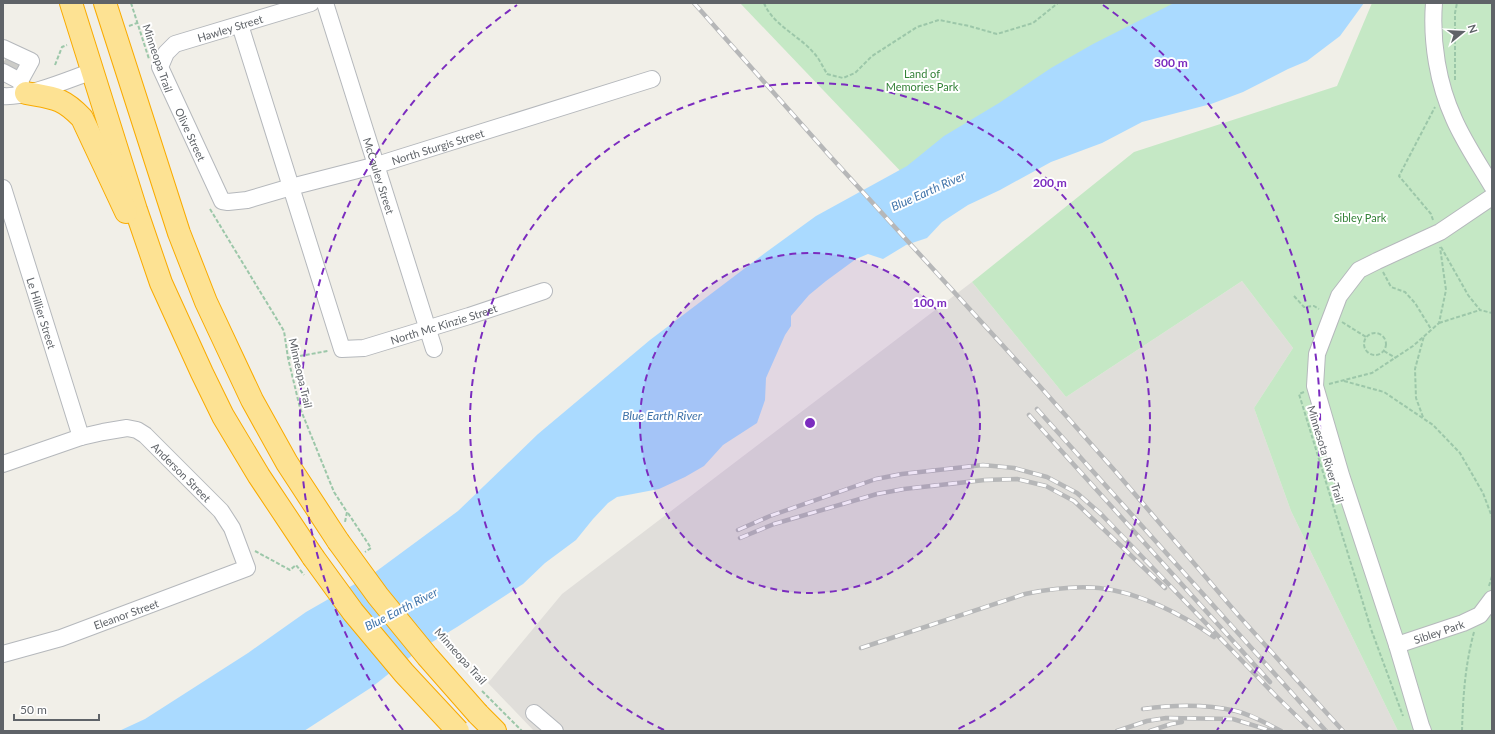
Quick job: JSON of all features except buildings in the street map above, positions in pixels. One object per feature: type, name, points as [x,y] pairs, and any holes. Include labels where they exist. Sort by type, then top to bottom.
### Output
[{"type":"highway","points":[[71,3],[136,210],[161,283]]},
{"type":"highway","points":[[105,3],[179,233],[206,302],[252,400],[287,463],[342,533],[383,602],[427,656],[495,731]]},
{"type":"highway","points":[[14,72],[71,107],[82,118],[111,182],[161,283],[202,373],[224,416],[259,476],[313,557],[354,612],[394,661],[458,731]]},
{"type":"highway","points":[[93,72],[106,72],[121,80],[135,98]]},
{"type":"street","name":"Hawley Street","points":[[155,63],[175,44],[311,3]]},
{"type":"street","name":"McCauley Street","points":[[325,3],[434,349]]},
{"type":"street","points":[[1434,3],[1432,23],[1435,52],[1444,94],[1454,120],[1492,186]]},
{"type":"street","points":[[240,25],[342,349]]},
{"type":"street","name":"Olive Street","points":[[155,63],[214,202]]},
{"type":"street","points":[[3,96],[9,96],[14,72],[93,72]]},
{"type":"street","name":"North Sturgis Street","points":[[214,202],[247,200],[377,165],[652,79]]},
{"type":"street","name":"Le Hillier Street","points":[[3,188],[81,437]]},
{"type":"street","points":[[1423,731],[1420,726],[1397,645],[1341,475],[1315,386],[1317,354],[1339,296],[1359,270],[1377,260],[1439,238],[1492,197]]},
{"type":"street","name":"North Mc Kinzie Street","points":[[342,349],[364,348],[544,291]]},
{"type":"street","name":"Anderson Street","points":[[3,464],[81,437],[127,428],[137,430],[145,435],[221,511],[232,528],[247,568]]},
{"type":"street","name":"Eleanor Street","points":[[3,654],[61,638],[247,568]]},
{"type":"street","points":[[1480,615],[1492,599]]},
{"type":"street","name":"Sibley Park","points":[[1397,645],[1463,623],[1480,615]]},
{"type":"street","points":[[534,713],[555,731]]},
{"type":"path","name":"Minneopa Trail","points":[[131,3],[155,63]]},
{"type":"path","points":[[764,3],[767,10],[786,29],[814,52],[827,74],[843,78],[855,73],[872,56],[917,27],[940,20],[997,34],[1033,23],[1058,3]]},
{"type":"path","points":[[1458,3],[1455,13],[1455,87],[1444,94],[1436,106],[1399,176],[1431,214],[1439,238],[1449,260],[1468,295],[1480,310],[1492,313]]},
{"type":"path","name":"Minneopa Trail","points":[[214,202],[284,331],[288,358],[300,408],[334,492],[371,548]]},
{"type":"path","points":[[1439,238],[1446,290],[1439,323]]},
{"type":"path","points":[[1377,260],[1391,286],[1404,292],[1415,302],[1431,329]]},
{"type":"path","name":"Minnesota River Trail","points":[[1403,717],[1371,629],[1299,394],[1315,386],[1344,381],[1372,373],[1396,358],[1439,323],[1480,310]]},
{"type":"path","points":[[1376,332],[1383,336],[1386,343],[1384,351],[1378,355],[1371,355],[1364,347],[1364,340],[1366,337],[1376,332]]},
{"type":"path","points":[[1424,336],[1415,370],[1416,398],[1424,419]]},
{"type":"path","points":[[288,358],[342,349]]},
{"type":"path","points":[[1384,351],[1396,358]]},
{"type":"path","points":[[1344,381],[1384,392],[1433,425],[1460,453],[1483,493],[1492,517]]},
{"type":"path","points":[[342,533],[347,512]]},
{"type":"path","points":[[364,550],[369,557]]},
{"type":"path","points":[[265,556],[290,570],[296,566],[308,580]]},
{"type":"path","points":[[1462,731],[1463,700],[1468,655],[1480,615]]},
{"type":"path","name":"Minneopa Trail","points":[[480,689],[522,731]]},
{"type":"shaded area","points":[[1242,281],[1293,348],[1254,408],[1291,511],[1398,731],[534,731],[488,683],[562,594],[972,282],[1066,397]]},
{"type":"green space","name":"Land of Memories Park","points":[[740,3],[1197,3],[907,178]]},
{"type":"green space","name":"Sibley Park","points":[[1372,3],[1492,3],[1492,731],[1398,731],[1291,511],[1254,408],[1293,348],[1242,281],[1066,397],[972,282],[1134,152],[1337,86]]},
{"type":"water","name":"Blue Earth River","points":[[1174,3],[1364,3],[1340,36],[1307,61],[1243,92],[1211,104],[1142,122],[1102,143],[1051,162],[1000,190],[968,205],[942,222],[927,238],[906,245],[883,259],[868,254],[856,259],[809,295],[791,316],[791,326],[785,335],[766,378],[765,400],[757,423],[723,445],[704,466],[685,477],[659,489],[617,497],[608,503],[576,540],[545,563],[523,584],[419,650],[372,687],[304,731],[119,731],[145,719],[248,653],[306,612],[374,573],[458,511],[538,434],[650,340],[816,216],[907,166],[944,136],[999,103],[1051,68],[1093,44]]},
{"type":"tunnel","points":[[8,71],[15,58]]},
{"type":"railway","points":[[694,3],[829,155],[1028,373],[1116,472],[1239,616],[1343,731]]},
{"type":"railway","points":[[1037,409],[1326,731]]},
{"type":"railway","points":[[1029,415],[1270,682]]},
{"type":"railway","points":[[738,530],[770,516],[876,479],[902,474],[983,465],[1014,468],[1047,477],[1077,493],[1101,514],[1275,695],[1312,731]]},
{"type":"railway","points":[[740,538],[774,524],[877,494],[904,489],[985,480],[1017,479],[1046,486],[1074,501],[1165,588]]},
{"type":"railway","points":[[861,648],[1025,594],[1053,589],[1081,587],[1114,590],[1144,599],[1174,612],[1214,637]]},
{"type":"railway","points":[[1143,709],[1189,706],[1213,707],[1236,711],[1248,715],[1281,731]]},
{"type":"railway","points":[[1117,731],[1147,721],[1166,718],[1233,719],[1272,731]]},
{"type":"railway","points":[[1150,731],[1182,722]]}]
